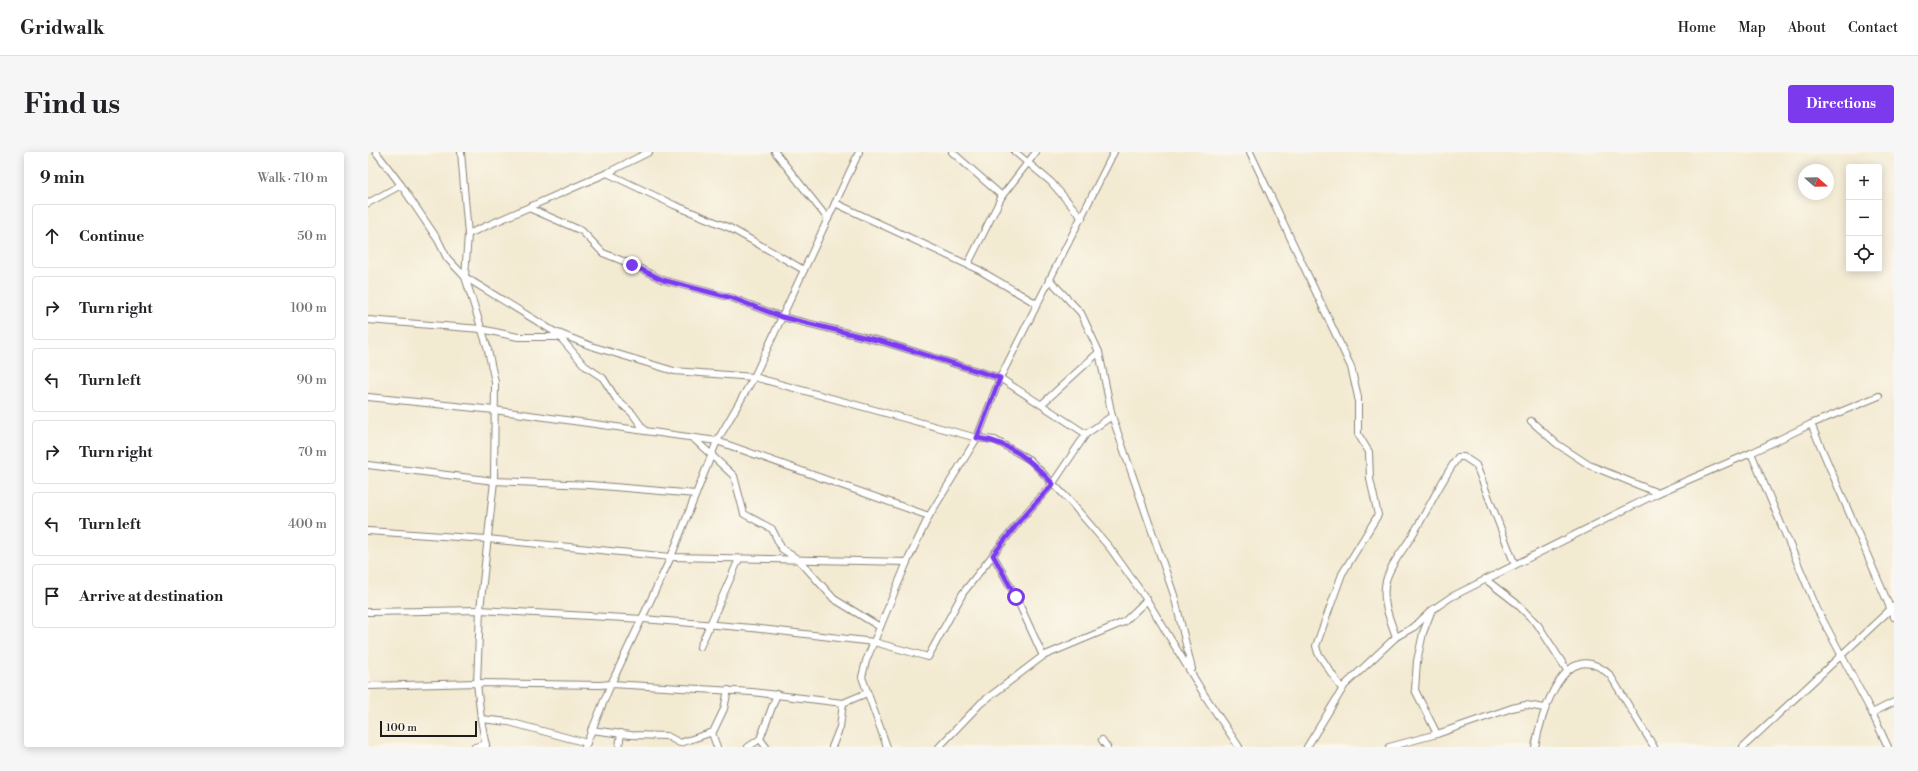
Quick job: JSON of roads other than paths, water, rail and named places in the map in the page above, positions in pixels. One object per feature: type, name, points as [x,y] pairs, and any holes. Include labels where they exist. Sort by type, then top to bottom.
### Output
[{"type":"street","points":[[376,152],[401,185],[438,240],[447,258],[465,277],[562,337],[585,366],[604,378],[617,400],[632,413],[644,431]]},
{"type":"street","points":[[461,152],[468,234],[465,277],[480,329],[487,346],[495,382],[494,482],[480,610],[477,683],[486,746],[475,747]]},
{"type":"street","points":[[468,234],[607,173],[649,152]]},
{"type":"street","points":[[775,152],[828,219]]},
{"type":"street","points":[[481,719],[509,722],[586,745],[611,684],[671,557],[717,441],[754,377],[860,152]]},
{"type":"street","points":[[952,152],[1002,196]]},
{"type":"street","points":[[1015,152],[1051,182],[1082,218]]},
{"type":"street","points":[[968,264],[1002,196],[1036,152]]},
{"type":"street","points":[[887,747],[862,677],[874,642],[907,562],[929,516],[977,438],[1000,378],[1114,152]]},
{"type":"street","points":[[1250,152],[1351,367],[1358,397],[1358,434],[1369,452],[1370,479],[1378,515],[1342,574],[1316,646],[1318,653],[1342,689]]},
{"type":"street","points":[[607,173],[674,205],[730,228],[804,270]]},
{"type":"street","points":[[368,204],[401,185]]},
{"type":"street","points":[[835,204],[968,264],[1028,297],[1037,304]]},
{"type":"street","points":[[529,208],[582,231],[603,253],[663,280],[732,298],[782,317],[884,342],[1000,378],[1086,434]]},
{"type":"street","points":[[1049,279],[1080,313],[1098,352],[1112,416],[1174,595],[1194,677]]},
{"type":"street","points":[[368,320],[480,329],[518,337],[562,337]]},
{"type":"street","points":[[553,331],[591,346],[674,371],[754,377],[977,438],[995,440],[1030,460],[1110,548],[1147,600],[1239,747]]},
{"type":"street","points":[[1042,404],[1098,352]]},
{"type":"street","points":[[1307,747],[1342,689],[1358,672],[1396,638],[1414,627],[1432,610],[1451,597],[1658,493],[1751,453],[1811,424],[1879,396]]},
{"type":"street","points":[[368,397],[494,410],[717,441],[929,516]]},
{"type":"street","points":[[368,612],[480,610],[643,619],[752,628],[874,642],[928,657],[963,593],[1022,518],[1053,484],[1086,434],[1112,416]]},
{"type":"street","points":[[1531,421],[1557,444],[1589,465],[1658,493]]},
{"type":"street","points":[[1811,424],[1892,607],[1894,617]]},
{"type":"street","points":[[693,438],[734,476],[744,514],[772,529],[782,549],[799,560],[834,599],[880,627]]},
{"type":"street","points":[[1751,453],[1817,609],[1872,713],[1888,747]]},
{"type":"street","points":[[1396,638],[1384,603],[1386,581],[1396,561],[1458,457],[1464,457],[1476,465],[1516,565]]},
{"type":"street","points":[[368,465],[494,482],[590,484],[696,494]]},
{"type":"street","points":[[368,531],[487,539],[671,557],[907,562]]},
{"type":"street","points":[[993,555],[1016,597],[1043,656]]},
{"type":"street","points":[[700,647],[739,559]]},
{"type":"street","points":[[1486,579],[1516,603],[1538,625],[1567,670]]},
{"type":"street","points":[[939,747],[981,703],[1043,656],[1124,622],[1147,600]]},
{"type":"street","points":[[1743,747],[1892,607]]},
{"type":"street","points":[[1432,610],[1423,633],[1417,661],[1415,690],[1437,734]]},
{"type":"street","points":[[1535,747],[1544,708],[1552,692],[1567,670],[1576,665],[1589,664],[1600,666],[1610,675],[1654,747]]},
{"type":"street","points":[[368,686],[477,683],[600,686],[611,684],[777,694],[843,703],[867,693]]},
{"type":"street","points":[[591,730],[621,734],[668,736],[680,745],[712,733],[724,709],[728,690]]},
{"type":"street","points":[[748,747],[760,739],[777,694]]},
{"type":"street","points":[[1872,713],[1894,702]]},
{"type":"street","points":[[832,747],[840,727],[843,703]]},
{"type":"street","points":[[1389,747],[1437,734],[1526,705],[1544,708]]},
{"type":"street","points":[[712,733],[717,747]]},
{"type":"street","points":[[619,747],[621,734]]},
{"type":"street","points":[[760,739],[766,747]]},
{"type":"street","points":[[1102,740],[1107,747]]}]
